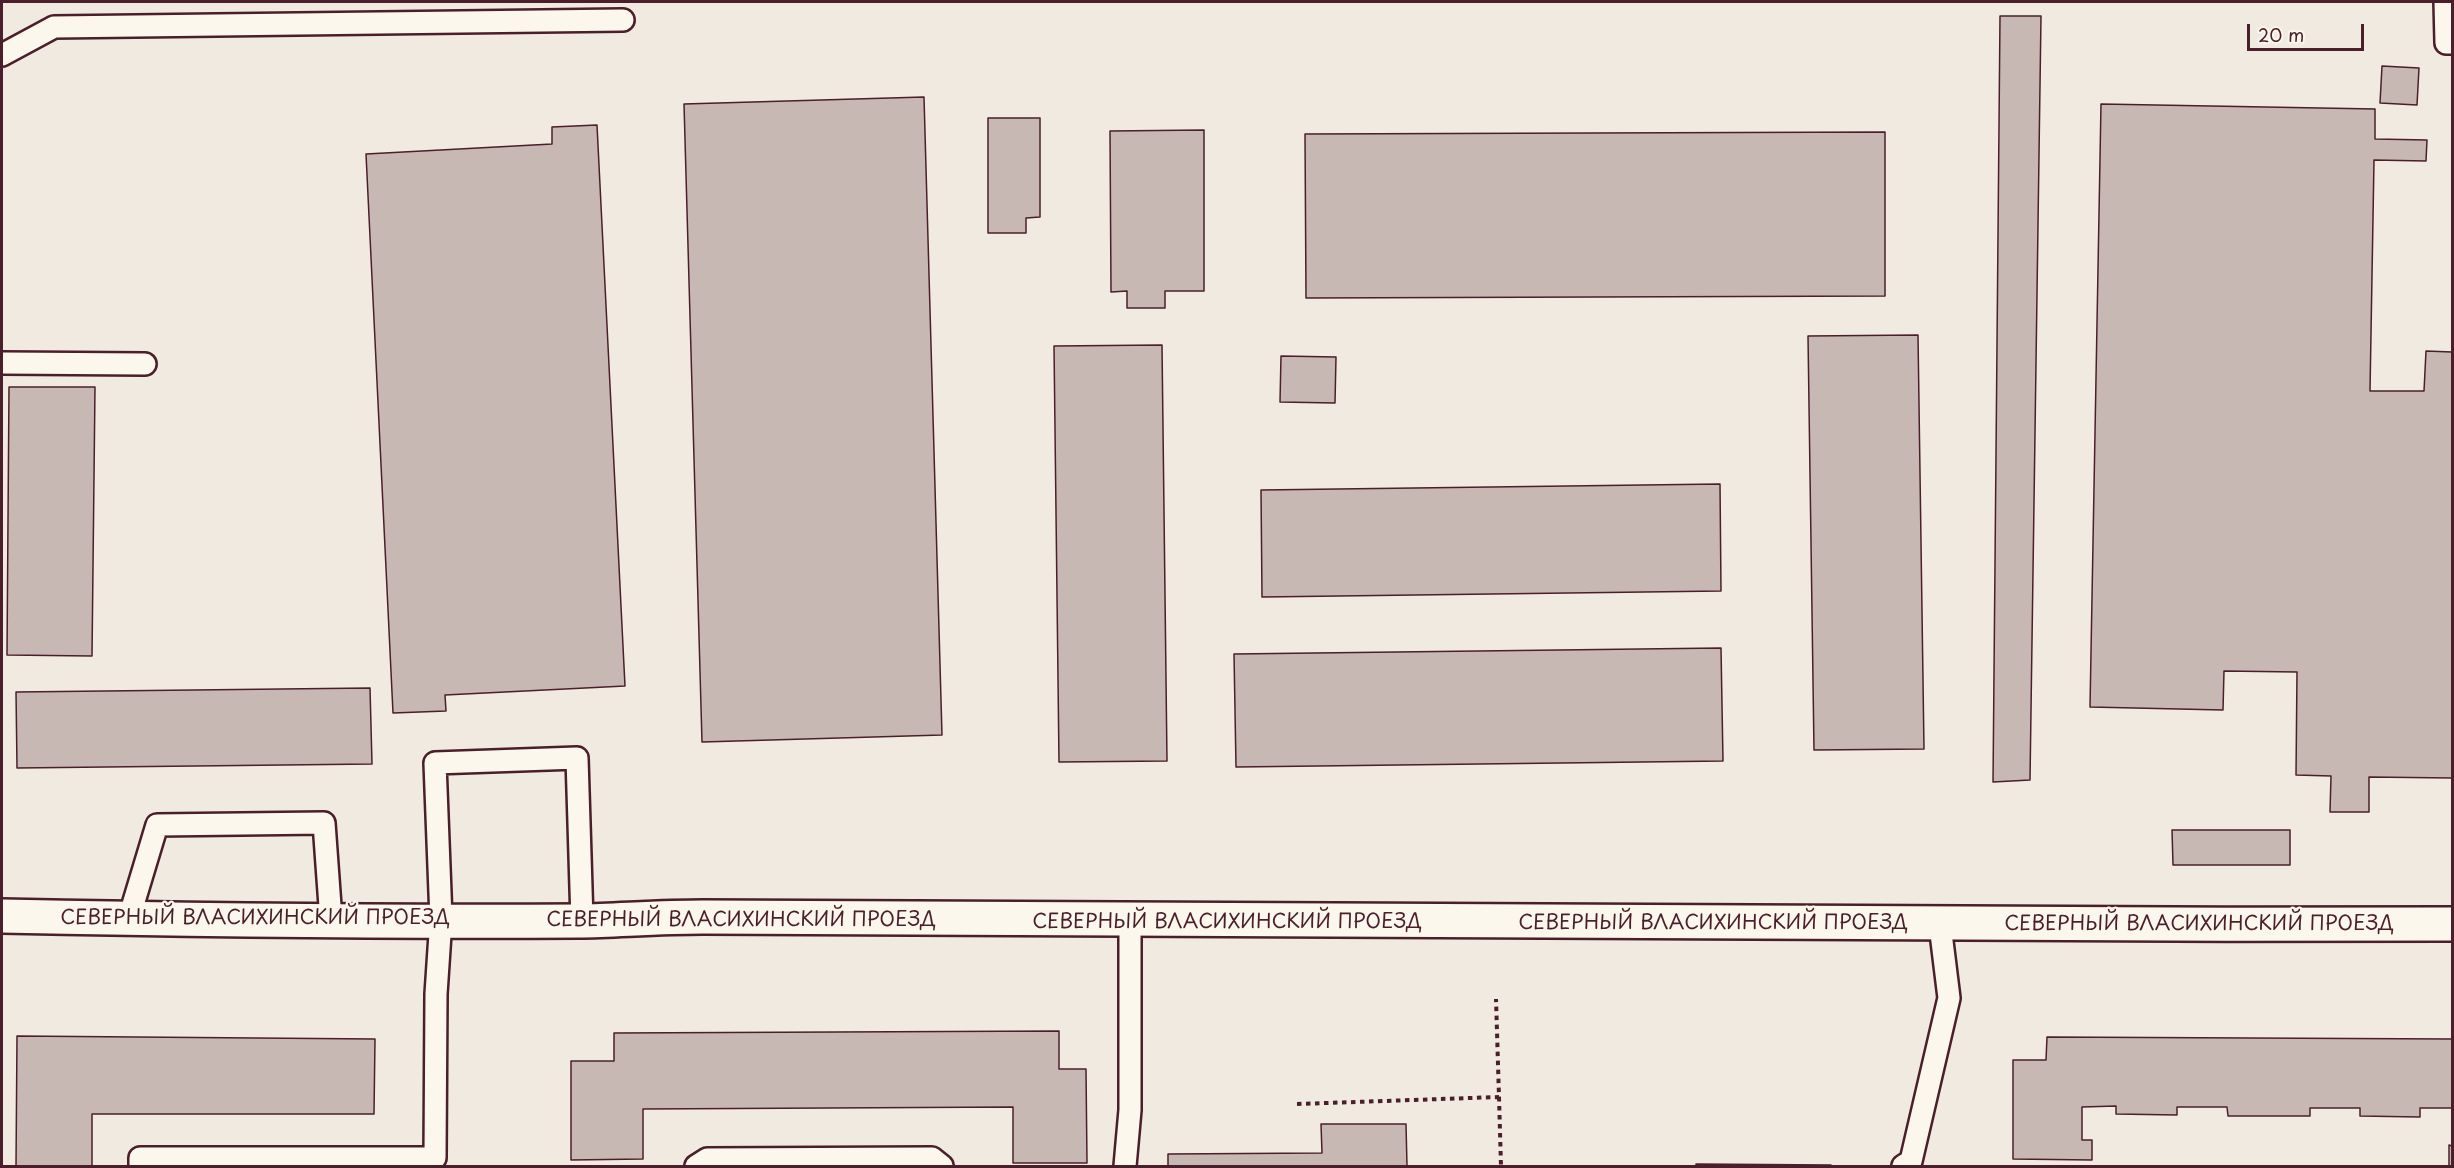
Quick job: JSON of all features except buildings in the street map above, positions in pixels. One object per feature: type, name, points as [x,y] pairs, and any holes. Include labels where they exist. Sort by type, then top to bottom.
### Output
[{"type":"street","name":"СЕВЕРНЫЙ ВЛАСИХИНСКИЙ ПРОЕЗД","points":[[2,916],[582,921],[694,917],[1130,922],[2452,924]]},
{"type":"lane","points":[[2445,2],[2446,43],[2452,43]]},
{"type":"lane","points":[[2,55],[54,27],[623,20]]},
{"type":"lane","points":[[2,363],[145,364]]},
{"type":"lane","points":[[140,1167],[140,1158],[440,1162],[436,994],[441,919],[435,763],[577,758],[582,921]]},
{"type":"lane","points":[[129,918],[157,825],[324,823],[332,920]]},
{"type":"lane","points":[[1125,1167],[1130,1110],[1130,922]]},
{"type":"lane","points":[[1904,1167],[1911,1161],[1949,998],[1940,925]]},
{"type":"lane","points":[[696,1167],[707,1159],[921,1158],[932,1158],[942,1167]]},
{"type":"path","points":[[1496,999],[1501,1167]]},
{"type":"path","points":[[1297,1104],[1498,1097]]}]
